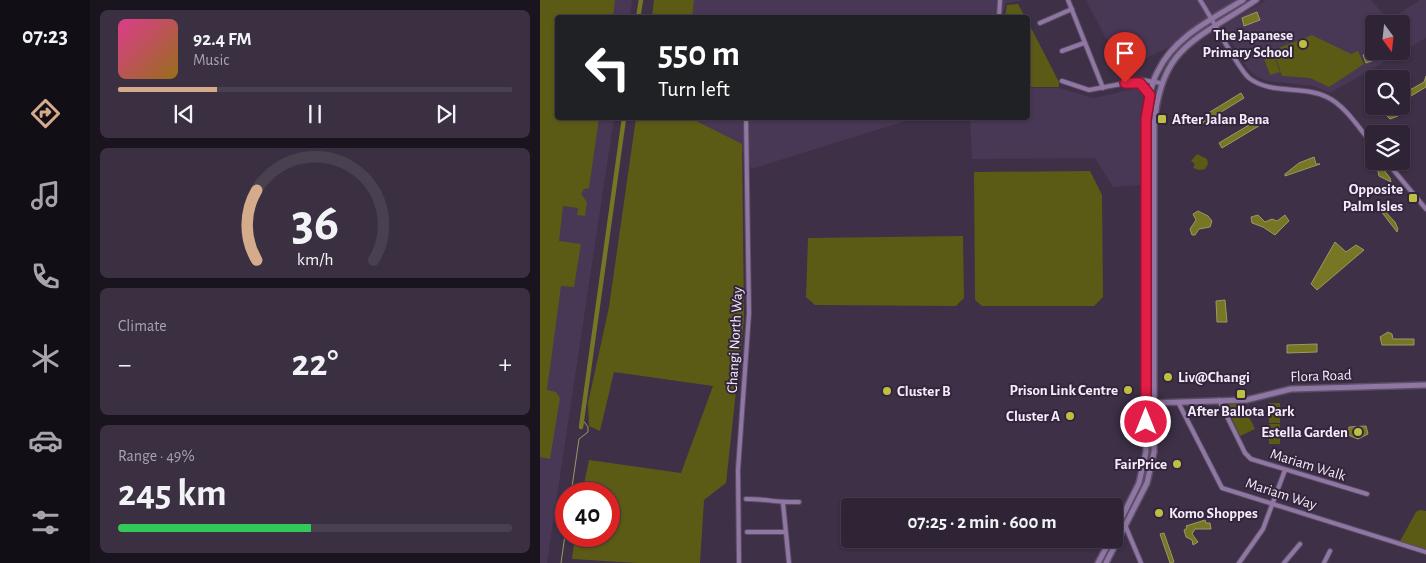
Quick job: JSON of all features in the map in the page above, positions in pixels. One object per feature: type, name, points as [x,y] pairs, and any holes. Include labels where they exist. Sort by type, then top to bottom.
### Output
[{"type":"street","points":[[999,15],[1000,0]]},
{"type":"street","points":[[1068,0],[1103,88]]},
{"type":"street","points":[[1200,0],[1249,78],[1268,86],[1314,92],[1325,96],[1342,109],[1365,136]]},
{"type":"street","points":[[1123,515],[1145,466],[1146,119],[1150,95],[1154,80],[1168,54],[1187,36],[1243,0]]},
{"type":"street","points":[[1106,563],[1141,497],[1152,466],[1155,403],[1154,127],[1161,83],[1171,63],[1181,51],[1216,25],[1256,0]]},
{"type":"street","points":[[1040,23],[1072,9]]},
{"type":"street","points":[[1062,50],[1084,42]]},
{"type":"street","points":[[1062,81],[1086,90],[1136,81],[1154,80],[1161,83]]},
{"type":"street","points":[[1136,81],[1146,88],[1150,95]]},
{"type":"street","name":"Changi North Way","points":[[739,563],[738,470],[749,313],[746,120]]},
{"type":"street","points":[[1394,170],[1426,209]]},
{"type":"street","points":[[1147,248],[1155,243]]},
{"type":"street","name":"Flora Road","points":[[1219,400],[1246,400],[1291,389],[1426,385]]},
{"type":"street","points":[[1146,403],[1219,400]]},
{"type":"street","name":"Mariam Walk","points":[[1219,400],[1248,457],[1367,494]]},
{"type":"street","name":"Mariam Way","points":[[1178,402],[1222,488],[1426,552]]},
{"type":"street","points":[[1239,563],[1263,529],[1286,470]]},
{"type":"street","points":[[746,499],[764,499],[783,503],[799,502]]},
{"type":"street","points":[[783,503],[789,563]]},
{"type":"street","points":[[1125,525],[1141,563]]},
{"type":"street","points":[[747,532],[786,532]]},
{"type":"street","points":[[1284,563],[1300,544]]},
{"type":"street","points":[[1098,563],[1106,548]]},
{"type":"street","points":[[1324,563],[1330,551]]},
{"type":"shaded area","points":[[540,0],[632,0],[630,15],[555,15],[555,120],[614,120],[559,482],[555,482],[555,510],[547,563],[540,563]]},
{"type":"shaded area","points":[[540,0],[615,0],[613,15],[555,15],[555,120],[599,120],[589,188],[584,189],[581,194],[587,202],[585,216],[577,215],[578,208],[563,206],[559,241],[581,244],[574,287],[561,286],[547,390],[556,392],[560,398],[550,459],[540,457]]},
{"type":"shaded area","points":[[654,0],[694,0],[692,15],[652,15]]},
{"type":"shaded area","points":[[693,0],[1025,0],[1006,3],[1003,15],[690,15]]},
{"type":"shaded area","points":[[1086,0],[1238,0],[1208,28],[1122,70]]},
{"type":"shaded area","name":"The Japanese Primary School","points":[[1266,0],[1371,0],[1384,15],[1365,15],[1365,60],[1388,60],[1370,70],[1365,70],[1365,73],[1330,93],[1313,86],[1267,81],[1256,76],[1248,69],[1224,30],[1225,25]]},
{"type":"shaded area","name":"The Japanese Primary School","points":[[1420,0],[1426,0],[1426,38],[1410,47],[1410,15],[1397,15]]},
{"type":"shaded area","points":[[1018,4],[1024,15],[1005,15],[1007,5]]},
{"type":"shaded area","points":[[1257,12],[1260,20],[1244,26],[1242,18]]},
{"type":"shaded area","points":[[1030,26],[1059,82],[1059,87],[1030,87]]},
{"type":"shaded area","points":[[1312,35],[1351,54],[1358,51],[1364,64],[1329,87],[1310,78],[1282,76],[1273,50]]},
{"type":"shaded area","points":[[1272,50],[1280,72],[1270,75],[1262,53]]},
{"type":"shaded area","points":[[1365,54],[1365,60],[1374,60],[1366,63],[1363,55]]},
{"type":"shaded area","points":[[1426,76],[1426,87],[1410,97],[1410,90],[1424,82]]},
{"type":"shaded area","points":[[1148,86],[1143,185],[1113,187],[1095,158],[972,159],[970,120],[1030,120],[1030,88],[1059,88],[1093,98]]},
{"type":"shaded area","points":[[1241,93],[1244,98],[1200,125],[1197,120]]},
{"type":"shaded area","points":[[1386,115],[1398,115],[1398,116],[1390,119]]},
{"type":"shaded area","points":[[1264,116],[1267,121],[1222,148],[1219,143]]},
{"type":"shaded area","points":[[636,120],[694,120],[742,144],[744,318],[726,483],[704,500],[700,563],[638,563],[572,559],[574,547],[620,547],[620,482],[584,482],[589,460],[681,473],[713,386],[614,372],[600,431],[589,426],[588,403],[609,307]]},
{"type":"shaded area","points":[[687,120],[909,120],[752,169],[739,146]]},
{"type":"shaded area","points":[[1197,154],[1207,159],[1208,164],[1205,169],[1193,168],[1195,164],[1191,161]]},
{"type":"shaded area","points":[[1314,157],[1316,164],[1320,164],[1285,176],[1299,163]]},
{"type":"shaded area","points":[[1378,170],[1384,170],[1391,182],[1379,176]]},
{"type":"shaded area","points":[[1090,171],[1102,195],[1103,297],[1094,306],[982,306],[975,300],[974,172]]},
{"type":"shaded area","points":[[1379,205],[1395,222],[1398,229],[1397,232],[1377,206]]},
{"type":"shaded area","points":[[1198,211],[1208,216],[1212,221],[1210,227],[1199,229],[1195,235],[1192,235],[1190,229],[1196,220],[1193,214]]},
{"type":"shaded area","points":[[1258,215],[1265,222],[1272,219],[1277,221],[1285,215],[1289,221],[1275,235],[1263,227],[1252,223],[1251,217]]},
{"type":"shaded area","points":[[963,236],[964,298],[956,306],[815,305],[806,297],[808,238]]},
{"type":"shaded area","points":[[1335,242],[1346,252],[1356,245],[1364,250],[1317,290],[1311,284]]},
{"type":"shaded area","points":[[1225,300],[1227,322],[1217,322],[1216,301]]},
{"type":"shaded area","points":[[1388,332],[1392,334],[1393,339],[1414,339],[1414,345],[1382,345],[1380,337]]},
{"type":"shaded area","points":[[1317,344],[1317,352],[1287,353],[1287,345]]},
{"type":"shaded area","points":[[1242,403],[1255,429],[1240,436],[1226,406]]},
{"type":"shaded area","points":[[1269,403],[1280,403],[1280,423],[1269,423]]},
{"type":"shaded area","points":[[1269,424],[1280,424],[1280,444],[1269,444]]},
{"type":"shaded area","name":"Estella Garden","points":[[1366,426],[1368,434],[1358,439],[1348,435],[1349,427]]},
{"type":"shaded area","points":[[1420,510],[1426,511],[1426,551],[1399,543],[1416,512]]},
{"type":"shaded area","points":[[1205,520],[1206,523],[1210,523],[1211,529],[1195,529],[1192,534],[1198,542],[1193,545],[1192,540],[1186,537],[1184,530],[1187,528],[1186,526]]},
{"type":"shaded area","points":[[1164,533],[1174,562],[1170,563],[1160,534]]},
{"type":"waterway","points":[[638,15],[641,0]]},
{"type":"waterway","points":[[581,427],[624,120]]},
{"type":"waterway","points":[[573,482],[579,439],[588,432],[588,427],[582,419]]},
{"type":"waterway","points":[[561,563],[563,547]]},
{"type":"place","name":"The Japanese Primary School","points":[[1303,44]]},
{"type":"place","name":"After Jalan Bena","points":[[1162,119]]},
{"type":"place","name":"Opposite Palm Isles","points":[[1413,198]]},
{"type":"place","name":"Liv@Changi","points":[[1168,377]]},
{"type":"place","name":"Prison Link Centre","points":[[1128,390]]},
{"type":"place","name":"Cluster B","points":[[887,391]]},
{"type":"place","name":"After Ballota Park","points":[[1241,394]]},
{"type":"place","name":"Cluster A","points":[[1070,416]]},
{"type":"place","name":"Estella Garden","points":[[1358,432]]},
{"type":"place","name":"FairPrice","points":[[1177,464]]},
{"type":"place","name":"Komo Shoppes","points":[[1159,513]]},
{"type":"route","points":[[1125,83],[1136,81],[1147,89],[1150,95],[1146,119],[1148,310],[1146,422]]}]
